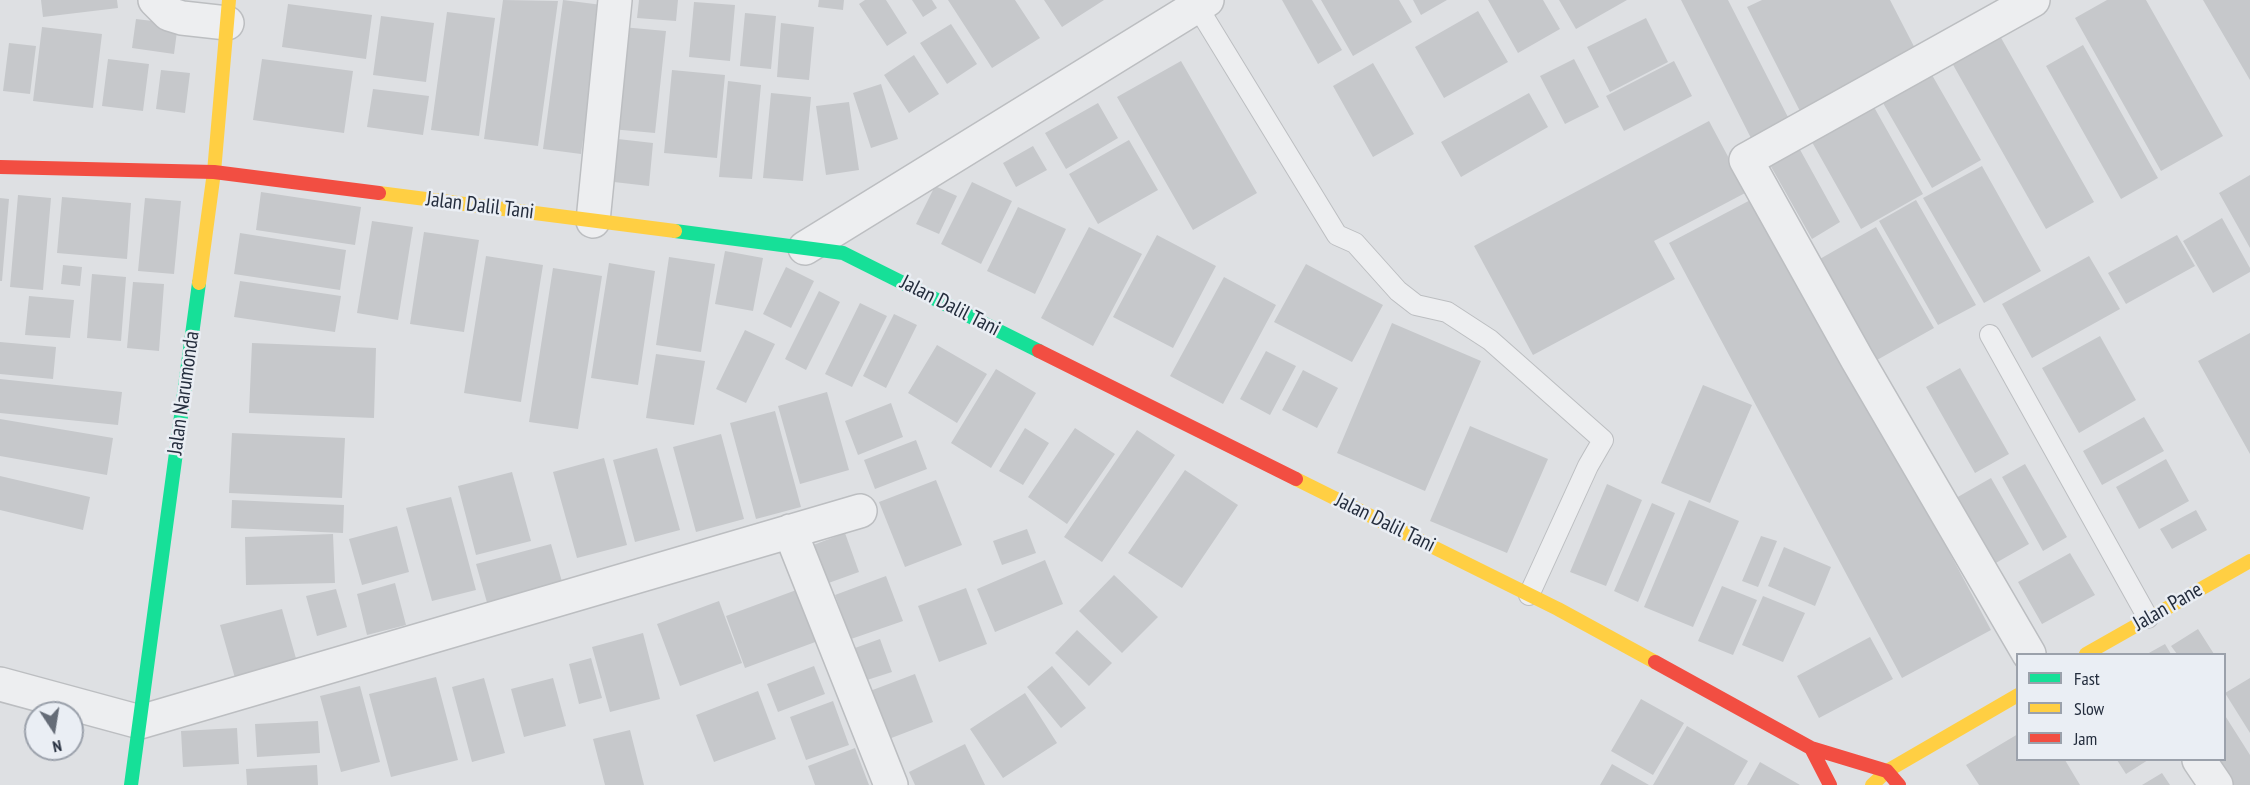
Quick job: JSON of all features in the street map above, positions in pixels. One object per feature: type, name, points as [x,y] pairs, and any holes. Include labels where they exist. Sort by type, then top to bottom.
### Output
[{"type":"street","points":[[155,0],[170,14],[182,18],[228,11]]},
{"type":"street","points":[[593,221],[615,0]]},
{"type":"street","points":[[2028,653],[1857,359],[1746,160],[2033,0]]},
{"type":"street","points":[[805,248],[1202,3]]},
{"type":"street","name":"Jalan Narumonda","points":[[131,785],[214,172],[228,11]]},
{"type":"street","name":"Jalan Dalil Tani","points":[[0,167],[214,172],[843,252],[1529,595],[1811,748],[1887,771]]},
{"type":"street","points":[[0,684],[140,722],[860,511]]},
{"type":"street","points":[[790,531],[891,785]]},
{"type":"street","name":"Jalan Pane","points":[[2090,653],[2124,645],[2148,618],[2250,561]]},
{"type":"street","points":[[1872,785],[1887,771],[2016,696]]},
{"type":"street","points":[[1811,748],[1830,785]]},
{"type":"street","points":[[2200,761],[2216,785]]},
{"type":"street","points":[[1887,771],[1899,785]]},
{"type":"lane","points":[[1202,3],[1337,235],[1355,243],[1398,291],[1416,305],[1447,312],[1490,340],[1603,440],[1588,466],[1529,595]]},
{"type":"lane","points":[[1990,335],[2148,618]]},
{"type":"building","points":[[41,0],[117,0],[118,8],[43,17]]},
{"type":"building","points":[[503,0],[558,1],[538,146],[484,139]]},
{"type":"building","points":[[563,0],[602,5],[581,154],[543,149]]},
{"type":"building","points":[[639,0],[678,0],[676,21],[637,18]]},
{"type":"building","points":[[819,0],[844,0],[843,10],[818,7]]},
{"type":"building","points":[[865,0],[886,0],[907,33],[887,46],[859,4]]},
{"type":"building","points":[[912,0],[932,0],[937,8],[923,17]]},
{"type":"building","points":[[948,0],[1015,0],[1040,38],[992,68]]},
{"type":"building","points":[[1044,0],[1104,0],[1062,27]]},
{"type":"building","points":[[1282,0],[1312,0],[1342,50],[1318,64]]},
{"type":"building","points":[[1321,0],[1399,0],[1412,22],[1353,56]]},
{"type":"building","points":[[1413,0],[1447,0],[1421,15]]},
{"type":"building","points":[[1488,0],[1543,0],[1560,29],[1518,53]]},
{"type":"building","points":[[1559,0],[1627,0],[1576,29]]},
{"type":"building","points":[[1681,0],[1728,0],[1791,123],[1753,142]]},
{"type":"building","points":[[1762,0],[1890,0],[1920,58],[1803,117],[1747,7]]},
{"type":"building","points":[[2107,0],[2146,0],[2223,136],[2161,171],[2075,18]]},
{"type":"building","points":[[2203,0],[2250,0],[2250,80]]},
{"type":"building","points":[[694,2],[735,5],[730,61],[689,57]]},
{"type":"building","points":[[288,4],[372,15],[366,59],[282,47]]},
{"type":"building","points":[[1478,11],[1508,62],[1444,98],[1415,47]]},
{"type":"building","points":[[447,12],[495,18],[479,136],[431,130]]},
{"type":"building","points":[[745,13],[776,16],[771,69],[740,66]]},
{"type":"building","points":[[381,16],[434,23],[426,82],[373,75]]},
{"type":"building","points":[[1646,18],[1668,62],[1610,92],[1587,47]]},
{"type":"building","points":[[136,19],[178,24],[174,54],[132,48]]},
{"type":"building","points":[[781,23],[814,27],[809,80],[777,77]]},
{"type":"building","points":[[951,24],[977,64],[947,84],[920,43]]},
{"type":"building","points":[[42,27],[102,34],[93,108],[33,101]]},
{"type":"building","points":[[622,27],[666,31],[655,133],[611,129]]},
{"type":"building","points":[[2000,36],[2094,202],[2046,229],[1952,63]]},
{"type":"building","points":[[9,43],[36,46],[30,94],[3,91]]},
{"type":"building","points":[[2083,45],[2158,178],[2121,199],[2046,66]]},
{"type":"building","points":[[914,55],[939,94],[909,113],[884,75]]},
{"type":"building","points":[[108,59],[149,64],[143,111],[102,106]]},
{"type":"building","points":[[262,59],[353,71],[344,133],[253,120]]},
{"type":"building","points":[[1574,59],[1599,107],[1565,124],[1540,76]]},
{"type":"building","points":[[1181,61],[1257,193],[1193,230],[1117,97]]},
{"type":"building","points":[[1674,61],[1692,96],[1624,131],[1606,96]]},
{"type":"building","points":[[1373,63],[1414,134],[1373,157],[1333,86]]},
{"type":"building","points":[[161,70],[190,73],[185,113],[156,109]]},
{"type":"building","points":[[672,70],[725,75],[717,158],[664,153]]},
{"type":"building","points":[[1932,75],[1981,160],[1932,188],[1883,103]]},
{"type":"building","points":[[728,81],[761,85],[752,179],[719,177]]},
{"type":"building","points":[[881,84],[898,139],[871,148],[853,93]]},
{"type":"building","points":[[373,89],[429,96],[423,135],[367,127]]},
{"type":"building","points":[[771,93],[811,97],[803,181],[763,178]]},
{"type":"building","points":[[1529,93],[1548,127],[1461,177],[1441,142]]},
{"type":"building","points":[[1870,100],[1923,194],[1861,229],[1808,135]]},
{"type":"building","points":[[849,102],[859,170],[826,175],[816,106]]},
{"type":"building","points":[[1098,103],[1118,138],[1066,169],[1045,133]]},
{"type":"building","points":[[1709,121],[1747,192],[1654,241],[1675,279],[1533,355],[1474,246]]},
{"type":"building","points":[[609,138],[653,143],[649,186],[605,181]]},
{"type":"building","points":[[1129,140],[1158,190],[1098,224],[1069,174]]},
{"type":"building","points":[[1033,146],[1047,170],[1016,187],[1003,163]]},
{"type":"building","points":[[1798,146],[1840,222],[1812,239],[1769,163]]},
{"type":"building","points":[[1982,166],[2041,271],[1984,303],[1923,198]]},
{"type":"building","points":[[2250,175],[2250,248],[2219,193]]},
{"type":"building","points":[[972,182],[1012,201],[981,264],[941,244]]},
{"type":"building","points":[[935,186],[957,196],[939,234],[916,224]]},
{"type":"building","points":[[261,192],[361,207],[355,245],[256,230]]},
{"type":"building","points":[[18,195],[51,198],[43,290],[10,287]]},
{"type":"building","points":[[1758,196],[1991,630],[1902,678],[1669,243]]},
{"type":"building","points":[[62,197],[131,203],[127,259],[57,253]]},
{"type":"building","points":[[0,198],[9,199],[2,281],[0,281]]},
{"type":"building","points":[[145,198],[181,201],[174,274],[138,271]]},
{"type":"building","points":[[1916,200],[1976,305],[1938,325],[1879,221]]},
{"type":"building","points":[[1018,207],[1066,229],[1035,294],[987,271]]},
{"type":"building","points":[[2222,218],[2250,268],[2250,272],[2213,293],[2183,241]]},
{"type":"building","points":[[372,221],[413,227],[398,320],[357,313]]},
{"type":"building","points":[[1089,227],[1142,254],[1093,346],[1041,318]]},
{"type":"building","points":[[1876,227],[1934,328],[1868,365],[1811,264]]},
{"type":"building","points":[[424,232],[479,240],[464,332],[410,324]]},
{"type":"building","points":[[240,233],[346,250],[340,290],[234,274]]},
{"type":"building","points":[[1157,235],[1216,266],[1173,348],[1113,317]]},
{"type":"building","points":[[2177,235],[2195,266],[2126,304],[2108,273]]},
{"type":"building","points":[[725,251],[763,258],[753,311],[715,304]]},
{"type":"building","points":[[486,256],[543,265],[521,402],[464,393]]},
{"type":"building","points":[[2089,256],[2120,309],[2032,358],[2002,304]]},
{"type":"building","points":[[669,257],[715,264],[701,352],[656,345]]},
{"type":"building","points":[[609,263],[655,271],[638,385],[591,378]]},
{"type":"building","points":[[1306,264],[1383,305],[1352,362],[1274,322]]},
{"type":"building","points":[[63,265],[82,267],[80,286],[61,284]]},
{"type":"building","points":[[786,267],[814,281],[791,328],[763,314]]},
{"type":"building","points":[[553,268],[602,276],[578,429],[529,422]]},
{"type":"building","points":[[92,274],[126,277],[121,341],[87,338]]},
{"type":"building","points":[[1224,277],[1276,305],[1223,404],[1170,376]]},
{"type":"building","points":[[240,281],[341,296],[335,332],[234,317]]},
{"type":"building","points":[[133,282],[164,284],[159,351],[127,348]]},
{"type":"building","points":[[819,291],[840,302],[806,370],[785,359]]},
{"type":"building","points":[[29,296],[74,300],[70,338],[25,335]]},
{"type":"building","points":[[860,303],[887,316],[852,387],[825,374]]},
{"type":"building","points":[[894,314],[917,325],[886,388],[863,376]]},
{"type":"building","points":[[1392,323],[1481,361],[1425,491],[1337,453]]},
{"type":"building","points":[[745,330],[775,344],[746,403],[716,389]]},
{"type":"building","points":[[2250,333],[2250,454],[2198,361]]},
{"type":"building","points":[[2100,336],[2136,400],[2079,433],[2042,368]]},
{"type":"building","points":[[0,342],[56,347],[53,379],[0,374]]},
{"type":"building","points":[[252,343],[376,348],[374,418],[249,413]]},
{"type":"building","points":[[937,345],[987,374],[957,423],[908,393]]},
{"type":"building","points":[[1266,351],[1296,366],[1270,415],[1240,399]]},
{"type":"building","points":[[656,354],[705,361],[694,425],[646,418]]},
{"type":"building","points":[[1960,368],[2009,454],[1975,473],[1926,387]]},
{"type":"building","points":[[996,369],[1036,393],[991,468],[951,443]]},
{"type":"building","points":[[1303,370],[1338,388],[1317,428],[1282,410]]},
{"type":"building","points":[[0,379],[122,392],[118,425],[0,413]]},
{"type":"building","points":[[1703,385],[1752,405],[1710,503],[1661,483]]},
{"type":"building","points":[[827,392],[849,470],[800,484],[778,406]]},
{"type":"building","points":[[891,403],[903,437],[858,455],[845,421]]},
{"type":"building","points":[[775,411],[801,507],[756,519],[730,423]]},
{"type":"building","points":[[2144,417],[2164,451],[2102,485],[2083,451]]},
{"type":"building","points":[[0,419],[113,438],[107,475],[0,456]]},
{"type":"building","points":[[1470,426],[1548,459],[1507,553],[1430,521]]},
{"type":"building","points":[[1025,428],[1049,443],[1023,485],[999,471]]},
{"type":"building","points":[[1075,428],[1115,454],[1067,524],[1028,497]]},
{"type":"building","points":[[1137,430],[1175,455],[1102,562],[1064,537]]},
{"type":"building","points":[[232,433],[345,438],[342,498],[229,493]]},
{"type":"building","points":[[721,434],[744,519],[696,532],[673,447]]},
{"type":"building","points":[[916,440],[927,469],[875,489],[864,460]]},
{"type":"building","points":[[657,448],[680,530],[635,542],[613,460]]},
{"type":"building","points":[[604,458],[627,545],[577,558],[553,472]]},
{"type":"building","points":[[2166,459],[2189,501],[2139,529],[2116,487]]},
{"type":"building","points":[[2025,464],[2067,537],[2043,551],[2002,477]]},
{"type":"building","points":[[1185,470],[1238,505],[1182,588],[1128,553]]},
{"type":"building","points":[[512,472],[531,541],[476,555],[458,486]]},
{"type":"building","points":[[0,476],[90,497],[83,530],[0,510]]},
{"type":"building","points":[[1991,478],[2029,544],[1987,568],[1949,502]]},
{"type":"building","points":[[936,480],[962,545],[905,567],[879,502]]},
{"type":"building","points":[[1607,484],[1642,500],[1606,586],[1570,572]]},
{"type":"building","points":[[451,497],[476,590],[432,601],[406,508]]},
{"type":"building","points":[[232,500],[344,505],[343,533],[231,528]]},
{"type":"building","points":[[1689,500],[1739,521],[1693,627],[1644,607]]},
{"type":"building","points":[[1652,503],[1675,513],[1638,602],[1614,591]]},
{"type":"building","points":[[2196,510],[2207,530],[2172,549],[2160,529]]},
{"type":"building","points":[[397,526],[409,572],[362,585],[349,539]]},
{"type":"building","points":[[1027,529],[1036,553],[1002,565],[993,541]]},
{"type":"building","points":[[845,533],[859,572],[823,585],[808,547]]},
{"type":"building","points":[[333,534],[335,583],[246,585],[245,537]]},
{"type":"building","points":[[1761,536],[1777,541],[1758,587],[1742,581]]},
{"type":"building","points":[[551,544],[563,585],[488,606],[476,564]]},
{"type":"building","points":[[1784,547],[1831,567],[1815,606],[1768,586]]},
{"type":"building","points":[[2070,553],[2095,595],[2042,624],[2018,582]]},
{"type":"building","points":[[1045,560],[1063,604],[995,632],[977,589]]},
{"type":"building","points":[[1114,575],[1158,617],[1122,653],[1079,611]]},
{"type":"building","points":[[886,576],[903,621],[851,639],[835,595]]},
{"type":"building","points":[[395,583],[406,625],[367,635],[357,594]]},
{"type":"building","points":[[1722,586],[1757,600],[1733,655],[1698,641]]},
{"type":"building","points":[[966,588],[987,644],[939,662],[918,606]]},
{"type":"building","points":[[336,589],[347,627],[317,636],[306,596]]},
{"type":"building","points":[[799,589],[818,641],[745,668],[726,616]]},
{"type":"building","points":[[1763,596],[1805,613],[1783,662],[1742,645]]},
{"type":"building","points":[[719,601],[742,663],[680,686],[657,624]]},
{"type":"building","points":[[282,609],[297,662],[235,678],[220,625]]},
{"type":"building","points":[[2198,629],[2213,653],[2176,653],[2171,646]]},
{"type":"building","points":[[1077,630],[1112,663],[1089,686],[1055,653]]},
{"type":"building","points":[[643,633],[660,699],[610,712],[592,647]]},
{"type":"building","points":[[1870,637],[1893,679],[1819,718],[1797,676]]},
{"type":"building","points":[[880,639],[892,672],[867,680],[855,648]]},
{"type":"building","points":[[2165,644],[2170,653],[2149,653]]},
{"type":"building","points":[[591,658],[602,698],[579,704],[569,664]]},
{"type":"building","points":[[814,666],[825,694],[778,712],[767,684]]},
{"type":"building","points":[[1052,666],[1086,708],[1061,728],[1027,687]]},
{"type":"building","points":[[915,674],[933,722],[881,742],[862,694]]},
{"type":"building","points":[[436,677],[458,760],[391,777],[369,694]]},
{"type":"building","points":[[484,678],[505,753],[472,762],[452,687]]},
{"type":"building","points":[[553,678],[566,726],[524,737],[511,689]]},
{"type":"building","points":[[2250,678],[2250,733],[2226,695],[2226,692]]},
{"type":"building","points":[[360,686],[380,762],[341,772],[320,696]]},
{"type":"building","points":[[758,691],[776,739],[714,762],[696,715]]},
{"type":"building","points":[[1025,693],[1057,743],[1003,778],[970,729]]},
{"type":"building","points":[[1641,699],[1684,723],[1653,775],[1611,751]]},
{"type":"building","points":[[833,701],[849,745],[806,760],[790,717]]},
{"type":"building","points":[[2226,717],[2250,755],[2250,785],[2220,785],[2206,761],[2226,761]]},
{"type":"building","points":[[318,721],[320,753],[257,757],[255,724]]},
{"type":"building","points":[[1687,726],[1748,761],[1734,785],[1653,785]]},
{"type":"building","points":[[237,728],[239,764],[183,767],[181,731]]},
{"type":"building","points":[[630,730],[644,785],[605,785],[593,739]]},
{"type":"building","points":[[2016,735],[2016,761],[2066,761],[2080,785],[1979,785],[1966,765]]},
{"type":"building","points":[[965,744],[985,785],[915,785],[909,772]]},
{"type":"building","points":[[855,748],[869,785],[815,785],[808,766]]},
{"type":"building","points":[[2118,761],[2146,761],[2126,774]]},
{"type":"building","points":[[1760,762],[1800,785],[1747,785]]},
{"type":"building","points":[[1612,764],[1649,785],[1600,785]]},
{"type":"building","points":[[317,765],[318,785],[247,785],[246,769]]},
{"type":"building","points":[[2162,773],[2170,785],[2142,785]]},
{"type":"traffic: fast","points":[[675,231],[843,253],[1039,351]]},
{"type":"traffic: fast","points":[[131,785],[199,283]]},
{"type":"traffic: slow","points":[[199,283],[214,172],[229,0]]},
{"type":"traffic: slow","points":[[379,193],[675,231]]},
{"type":"traffic: slow","points":[[1296,479],[1558,609],[1655,662]]},
{"type":"traffic: slow","points":[[2088,653],[2250,561]]},
{"type":"traffic: slow","points":[[1872,785],[1887,771],[2016,696]]},
{"type":"traffic: jam","points":[[0,167],[214,172],[379,193]]},
{"type":"traffic: jam","points":[[1039,351],[1296,479]]},
{"type":"traffic: jam","points":[[1655,662],[1811,748],[1887,771],[1899,785]]},
{"type":"traffic: jam","points":[[1811,748],[1830,785]]}]
